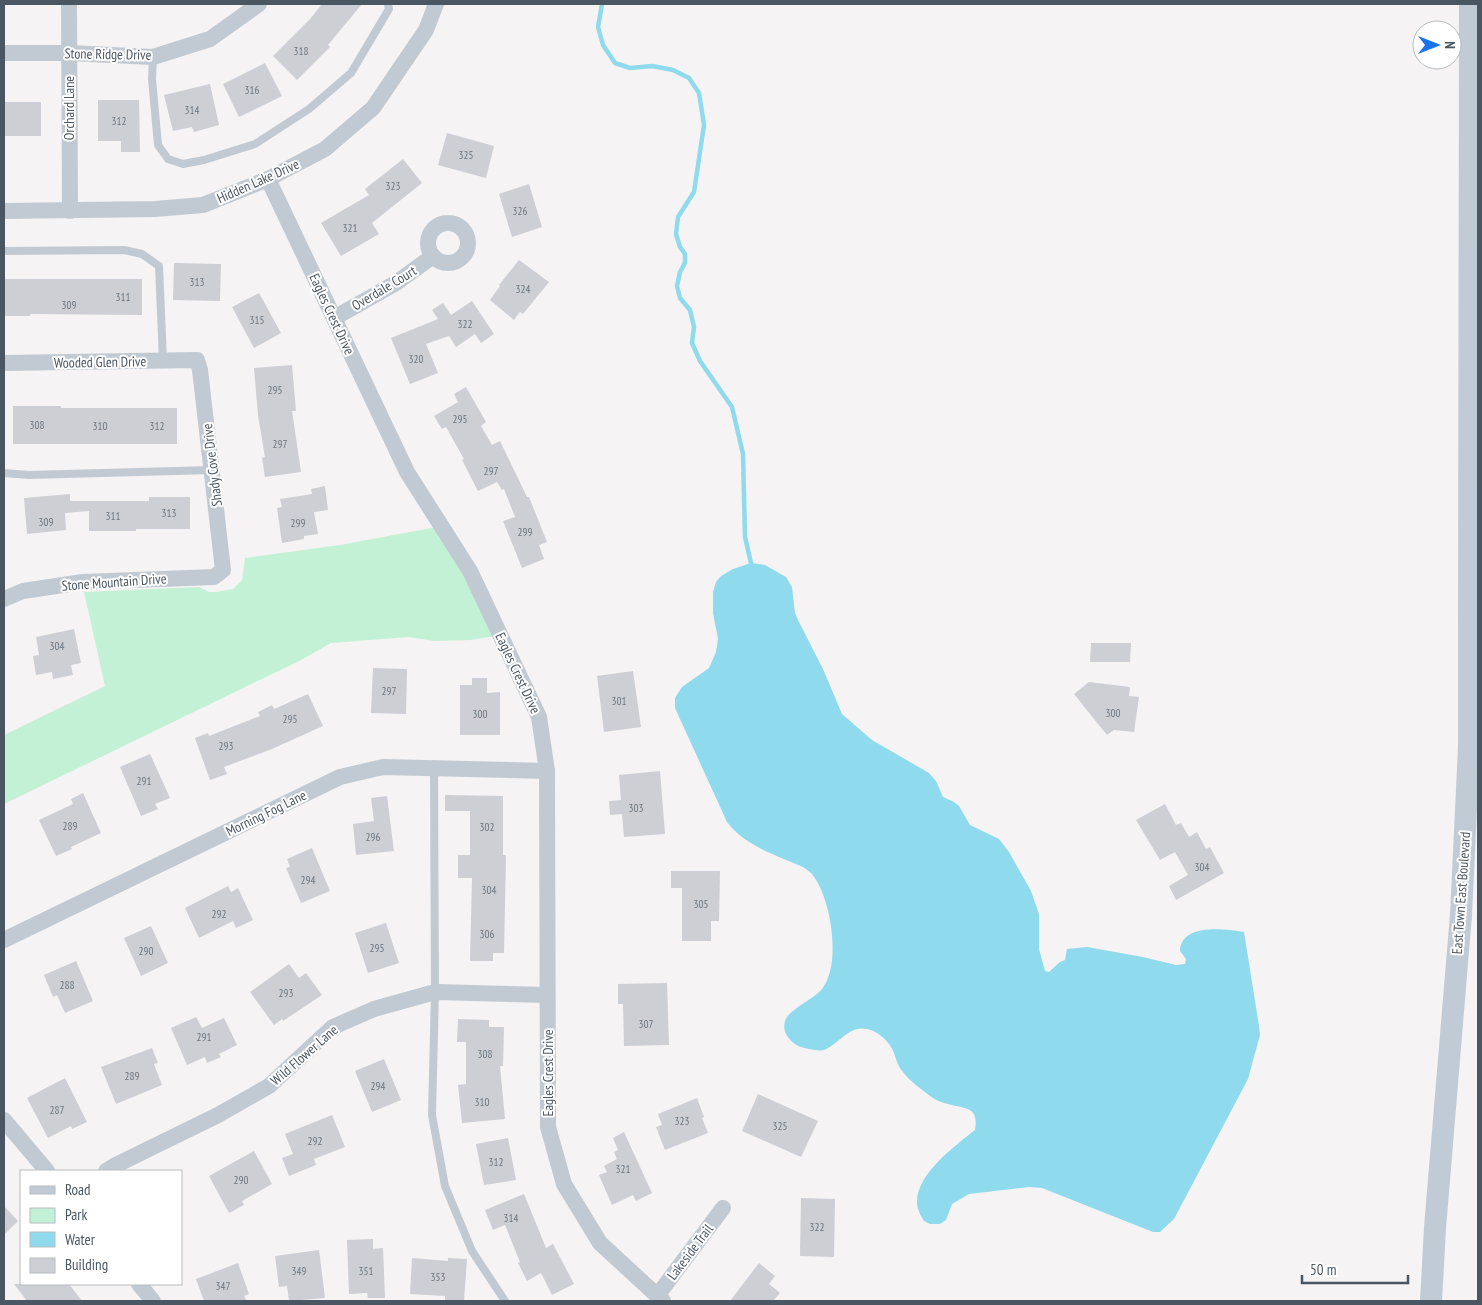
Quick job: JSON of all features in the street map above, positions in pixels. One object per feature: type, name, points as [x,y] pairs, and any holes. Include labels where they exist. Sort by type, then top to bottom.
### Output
[{"type":"street","name":"Orchard Lane","points":[[69,4],[70,211]]},
{"type":"street","name":"Stone Ridge Drive","points":[[4,53],[69,53],[153,57],[210,39],[259,4]]},
{"type":"street","name":"Hidden Lake Drive","points":[[4,211],[156,209],[203,205],[268,179],[325,148],[373,108],[426,30],[436,4]]},
{"type":"street","name":"East Town East Boulevard","points":[[1431,1301],[1435,1228],[1461,915],[1470,747],[1468,635],[1470,4]]},
{"type":"street","name":"Eagles Crest Drive","points":[[268,179],[407,472],[470,572],[539,718],[547,771],[548,1127],[564,1184],[600,1243],[660,1299]]},
{"type":"street","name":"Overdale Court","points":[[334,318],[396,283],[433,256]]},
{"type":"street","name":"Wooded Glen Drive","points":[[4,363],[197,360]]},
{"type":"street","name":"Shady Cove Drive","points":[[197,360],[200,370],[224,570]]},
{"type":"street","name":"Stone Mountain Drive","points":[[4,599],[23,591],[83,582],[214,577],[224,570]]},
{"type":"street","name":"Morning Fog Lane","points":[[4,940],[340,777],[383,766],[547,771]]},
{"type":"street","name":"Wild Flower Lane","points":[[108,1170],[218,1115],[269,1086],[333,1026],[374,1009],[435,992],[547,995]]},
{"type":"street","points":[[4,1120],[46,1170]]},
{"type":"street","name":"Lakeside Trail","points":[[660,1299],[723,1208]]},
{"type":"street","points":[[140,1285],[153,1301]]},
{"type":"lane","points":[[153,57],[152,79],[158,145],[168,159],[183,164],[204,160],[255,144],[309,109],[351,73],[389,9],[388,4]]},
{"type":"lane","points":[[4,251],[124,250],[142,254],[158,266],[163,361]]},
{"type":"lane","points":[[4,473],[212,470]]},
{"type":"lane","points":[[434,768],[435,992],[432,1115],[445,1186],[472,1251],[505,1301]]},
{"type":"green space","points":[[437,527],[496,636],[470,640],[434,641],[409,637],[331,643],[299,661],[4,804],[4,735],[105,686],[84,592],[199,587],[209,592],[233,589],[242,580],[245,558],[340,545]]},
{"type":"water","points":[[751,563],[765,565],[786,577],[792,587],[795,613],[823,669],[842,714],[872,740],[929,773],[936,781],[943,797],[959,806],[970,825],[999,839],[1009,852],[1031,891],[1039,914],[1039,949],[1045,971],[1049,972],[1065,960],[1067,949],[1087,947],[1176,965],[1185,964],[1186,959],[1180,951],[1182,942],[1188,936],[1196,932],[1216,929],[1244,932],[1260,1035],[1248,1079],[1174,1219],[1160,1232],[1153,1232],[1042,1188],[1029,1187],[969,1194],[952,1204],[946,1220],[940,1224],[930,1224],[924,1221],[918,1210],[918,1192],[930,1171],[938,1162],[975,1130],[976,1122],[973,1113],[965,1108],[937,1100],[915,1084],[900,1068],[889,1044],[871,1030],[861,1029],[849,1032],[824,1050],[798,1046],[786,1034],[784,1025],[787,1017],[822,989],[832,964],[832,931],[824,898],[819,885],[809,871],[752,844],[727,822],[675,708],[675,698],[682,687],[709,668],[716,652],[718,639],[713,613],[713,592],[716,582],[721,576],[733,569]]},
{"type":"building","points":[[322,4],[362,4],[328,45],[330,47],[297,80],[273,56],[310,19]]},
{"type":"building","points":[[265,63],[282,96],[239,117],[223,84]]},
{"type":"building","points":[[210,84],[219,125],[194,132],[192,127],[173,131],[164,95]]},
{"type":"building","points":[[98,100],[139,100],[140,152],[121,152],[121,141],[98,141]]},
{"type":"building","points":[[4,102],[41,102],[41,136],[4,136]]},
{"type":"building","points":[[447,133],[494,146],[486,178],[438,165]]},
{"type":"building","points":[[403,159],[422,183],[372,223],[379,234],[341,256],[321,223],[369,195],[365,189]]},
{"type":"building","points":[[529,184],[542,227],[512,237],[499,194]]},
{"type":"building","points":[[519,260],[549,282],[523,314],[520,312],[514,320],[490,300],[499,285]]},
{"type":"building","points":[[174,263],[221,264],[220,301],[173,300]]},
{"type":"building","points":[[4,279],[142,279],[142,315],[30,314],[30,316],[4,316]]},
{"type":"building","points":[[259,293],[281,333],[254,348],[232,307]]},
{"type":"building","points":[[472,301],[494,334],[481,343],[475,334],[456,347],[449,336],[426,344],[438,373],[410,384],[391,338],[438,319],[432,310],[443,303],[451,315]]},
{"type":"building","points":[[292,365],[296,411],[292,411],[301,472],[265,477],[262,458],[265,457],[258,415],[254,368]]},
{"type":"building","points":[[466,387],[486,422],[481,426],[492,445],[500,441],[527,497],[529,497],[547,542],[539,545],[544,559],[522,568],[503,521],[515,517],[504,489],[502,490],[497,482],[478,491],[462,460],[464,459],[446,427],[442,429],[434,416],[458,402],[454,394]]},
{"type":"building","points":[[13,406],[177,408],[177,444],[13,444]]},
{"type":"building","points":[[325,486],[328,510],[314,512],[318,534],[282,543],[277,508],[282,507],[280,499],[312,494],[311,489]]},
{"type":"building","points":[[70,494],[70,501],[149,501],[149,497],[190,497],[190,529],[89,531],[89,511],[65,513],[66,530],[27,534],[24,498]]},
{"type":"building","points":[[74,629],[81,663],[71,665],[73,675],[53,679],[52,672],[36,675],[33,656],[39,655],[36,637]]},
{"type":"building","points":[[1091,643],[1131,643],[1130,662],[1090,662]]},
{"type":"building","points":[[373,668],[407,669],[406,714],[371,713]]},
{"type":"building","points":[[633,671],[641,727],[604,732],[597,676]]},
{"type":"building","points":[[472,678],[487,678],[487,693],[500,692],[500,735],[460,735],[460,685],[472,685]]},
{"type":"building","points":[[1089,682],[1130,687],[1129,696],[1139,697],[1134,732],[1114,730],[1107,735],[1074,694]]},
{"type":"building","points":[[308,694],[323,726],[272,749],[224,767],[227,774],[210,780],[195,738],[208,733],[209,736],[260,716],[258,712],[272,705],[274,709]]},
{"type":"building","points":[[150,754],[170,798],[155,804],[158,809],[141,816],[120,767]]},
{"type":"building","points":[[660,771],[665,834],[624,837],[622,814],[610,815],[609,801],[621,800],[619,775]]},
{"type":"building","points":[[83,793],[101,833],[56,856],[39,820],[73,804],[71,799]]},
{"type":"building","points":[[445,795],[503,796],[503,855],[506,855],[504,953],[493,953],[493,961],[470,961],[472,878],[458,878],[458,855],[470,855],[470,811],[445,811]]},
{"type":"building","points":[[387,796],[394,851],[356,855],[353,824],[374,821],[371,798]]},
{"type":"building","points":[[1165,804],[1176,825],[1181,823],[1189,837],[1197,832],[1206,849],[1210,847],[1224,873],[1176,900],[1169,886],[1188,875],[1175,852],[1160,860],[1136,820]]},
{"type":"building","points":[[312,848],[330,891],[301,903],[286,868],[290,867],[287,859]]},
{"type":"building","points":[[671,871],[720,871],[719,921],[711,921],[711,941],[682,941],[682,888],[671,888]]},
{"type":"building","points":[[228,886],[231,892],[238,888],[253,920],[236,928],[233,921],[199,938],[185,908]]},
{"type":"building","points":[[386,923],[399,963],[368,973],[355,933]]},
{"type":"building","points":[[151,926],[168,963],[141,976],[124,938]]},
{"type":"building","points":[[76,961],[93,1001],[65,1013],[57,995],[53,997],[44,975]]},
{"type":"building","points":[[289,964],[299,978],[306,973],[322,995],[274,1025],[250,992]]},
{"type":"building","points":[[667,983],[669,1045],[624,1046],[623,1004],[618,1004],[618,984]]},
{"type":"building","points":[[196,1017],[202,1028],[224,1018],[237,1045],[219,1054],[221,1057],[207,1063],[205,1057],[187,1065],[171,1028]]},
{"type":"building","points":[[458,1019],[489,1020],[489,1027],[504,1027],[503,1066],[500,1066],[505,1119],[462,1123],[458,1085],[466,1084],[466,1042],[457,1042]]},
{"type":"building","points":[[152,1048],[158,1063],[154,1064],[162,1085],[116,1104],[101,1067]]},
{"type":"building","points":[[384,1059],[401,1100],[372,1112],[355,1071]]},
{"type":"building","points":[[65,1078],[87,1122],[72,1129],[71,1126],[48,1138],[27,1098]]},
{"type":"building","points":[[758,1094],[818,1121],[801,1157],[742,1131]]},
{"type":"building","points":[[697,1098],[708,1133],[665,1150],[656,1127],[662,1125],[658,1114]]},
{"type":"building","points":[[332,1115],[345,1147],[314,1159],[316,1165],[289,1176],[282,1158],[293,1154],[285,1134]]},
{"type":"building","points":[[624,1132],[652,1193],[636,1201],[633,1195],[612,1205],[599,1175],[607,1172],[604,1166],[617,1159],[614,1152],[618,1150],[613,1138]]},
{"type":"building","points":[[508,1138],[516,1180],[484,1185],[476,1144]]},
{"type":"building","points":[[254,1151],[272,1184],[242,1201],[244,1205],[229,1213],[209,1176]]},
{"type":"building","points":[[524,1194],[546,1248],[553,1244],[574,1284],[552,1295],[541,1273],[527,1281],[518,1263],[520,1262],[505,1225],[493,1230],[485,1210]]},
{"type":"building","points":[[801,1198],[835,1199],[834,1257],[800,1256]]},
{"type":"building","points":[[4,1206],[18,1221],[4,1235]]},
{"type":"building","points":[[373,1239],[373,1249],[383,1248],[385,1298],[368,1298],[367,1293],[349,1294],[347,1240]]},
{"type":"building","points":[[319,1250],[325,1298],[289,1301],[287,1286],[279,1287],[275,1256]]},
{"type":"building","points":[[412,1258],[448,1261],[448,1258],[467,1259],[464,1301],[445,1301],[445,1296],[410,1294]]},
{"type":"building","points":[[238,1263],[249,1294],[244,1296],[247,1301],[204,1301],[196,1279]]},
{"type":"building","points":[[759,1263],[775,1276],[769,1284],[780,1293],[773,1301],[730,1301]]},
{"type":"building","points":[[14,1284],[70,1285],[82,1301],[27,1301]]},
{"type":"waterway","points":[[602,4],[598,27],[603,45],[615,63],[630,68],[652,66],[673,70],[689,78],[699,93],[704,125],[694,192],[678,217],[676,234],[680,247],[685,254],[685,263],[680,272],[677,286],[680,298],[690,310],[694,327],[692,343],[700,361],[732,407],[743,454],[745,537],[751,563]]}]
